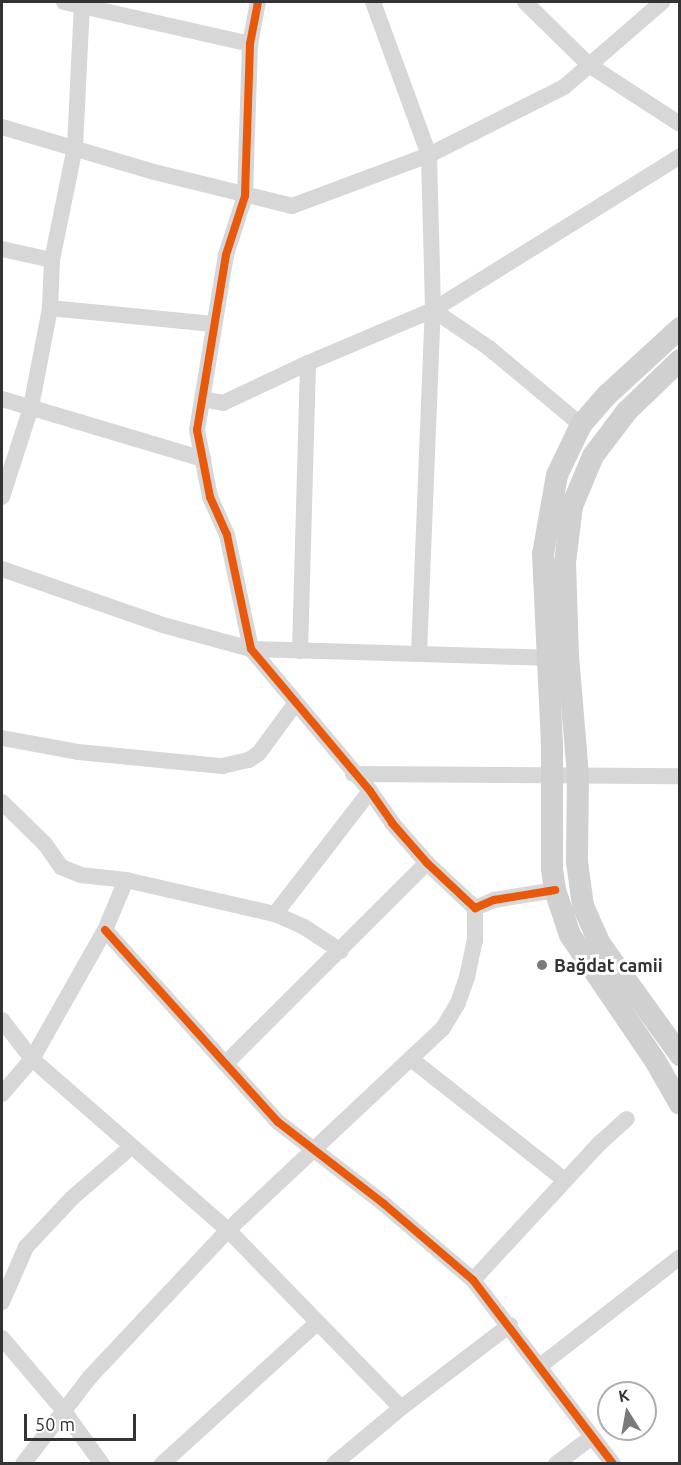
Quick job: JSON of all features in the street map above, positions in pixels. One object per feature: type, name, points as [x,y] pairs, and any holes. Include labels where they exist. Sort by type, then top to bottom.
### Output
[{"type":"main road","points":[[680,328],[606,396],[581,425],[557,475],[545,528],[543,554],[552,774],[552,869],[555,890],[570,935],[656,1062],[680,1104]]},
{"type":"main road","points":[[680,360],[627,411],[603,441],[585,472],[572,506],[566,543],[565,584],[578,775],[577,862],[583,906],[600,944],[680,1055]]},
{"type":"street","points":[[23,1464],[63,1410],[228,1230],[314,1152],[443,1028],[458,1003],[475,940],[475,908],[427,863],[392,823],[370,791],[353,774],[251,649],[227,535],[210,497],[197,430],[226,255],[245,196],[250,44],[258,2]]},
{"type":"street","points":[[372,2],[429,155],[433,310],[419,653]]},
{"type":"street","points":[[525,2],[589,65],[680,124]]},
{"type":"street","points":[[2,127],[154,172],[292,206],[429,155],[564,87],[662,2]]},
{"type":"street","points":[[2,496],[31,407],[50,308],[52,260],[75,147],[75,3],[250,44]]},
{"type":"street","points":[[202,399],[223,404],[308,363],[433,310],[680,156]]},
{"type":"street","points":[[2,249],[52,260]]},
{"type":"street","points":[[50,308],[213,324]]},
{"type":"street","points":[[433,310],[489,348],[581,425]]},
{"type":"street","points":[[300,651],[308,363]]},
{"type":"street","points":[[2,399],[203,459]]},
{"type":"street","points":[[2,569],[164,626],[251,649],[547,658]]},
{"type":"street","points":[[2,738],[78,752],[222,766],[249,760],[259,753],[295,704]]},
{"type":"street","points":[[353,774],[680,776]]},
{"type":"street","points":[[275,914],[370,791]]},
{"type":"street","points":[[5,813],[45,844],[61,867],[81,875],[126,880],[275,914],[304,927],[341,951]]},
{"type":"street","points":[[226,1063],[427,863]]},
{"type":"street","points":[[2,1094],[32,1059],[105,930],[126,880]]},
{"type":"street","points":[[475,908],[494,900],[555,890]]},
{"type":"street","points":[[105,930],[278,1122],[384,1204],[473,1280],[510,1325],[613,1464]]},
{"type":"street","points":[[2,1020],[32,1059],[228,1230],[401,1408]]},
{"type":"street","points":[[411,1059],[565,1180]]},
{"type":"street","points":[[473,1280],[565,1180],[627,1119]]},
{"type":"street","points":[[2,1302],[26,1247],[72,1198],[131,1147]]},
{"type":"street","points":[[540,1366],[680,1257]]},
{"type":"street","points":[[162,1464],[317,1323]]},
{"type":"street","points":[[334,1464],[401,1408],[510,1325]]},
{"type":"street","points":[[2,1338],[63,1410],[102,1464]]},
{"type":"street","points":[[556,1464],[592,1437]]},
{"type":"cycle path","points":[[258,2],[250,44],[245,196],[226,255],[197,430],[210,497],[227,535],[251,649],[370,791],[392,823],[427,863],[475,908],[494,900],[555,890]]},
{"type":"cycle path","points":[[105,930],[278,1122],[384,1204],[473,1280],[613,1464]]},
{"type":"place","name":"Bağdat camii","points":[[542,965]]}]
